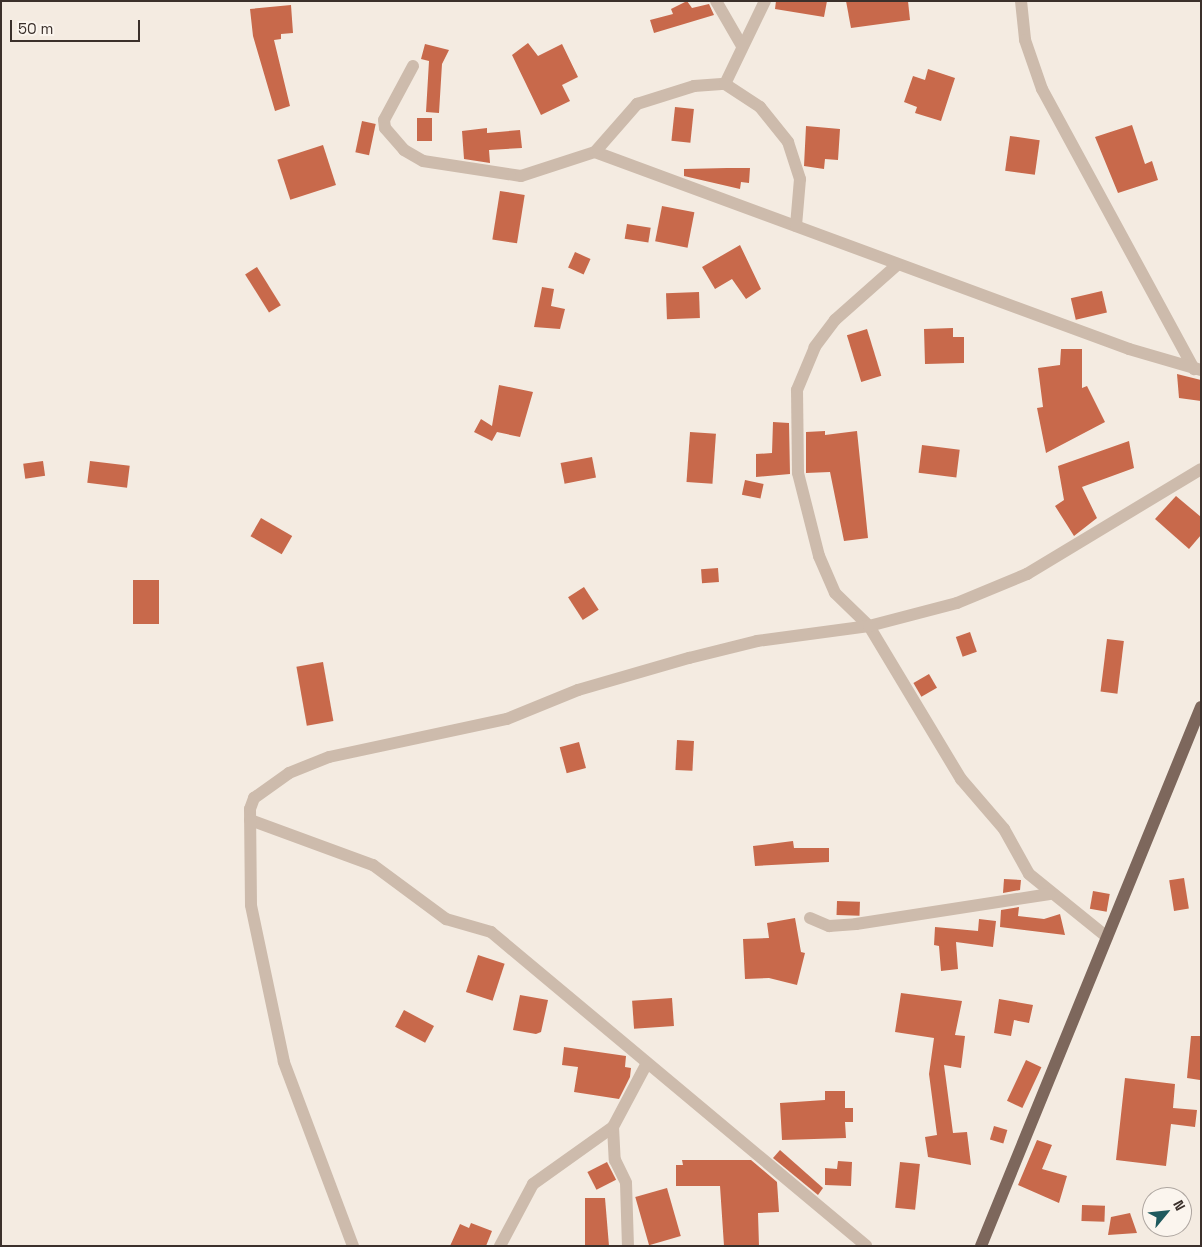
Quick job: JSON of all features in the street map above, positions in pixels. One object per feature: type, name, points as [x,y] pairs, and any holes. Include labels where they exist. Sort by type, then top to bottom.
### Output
[{"type":"main road","points":[[982,1246],[1201,707]]},
{"type":"street","points":[[716,1],[742,46]]},
{"type":"street","points":[[725,84],[765,1]]},
{"type":"street","points":[[1021,1],[1025,40],[1042,89],[1198,370]]},
{"type":"street","points":[[413,66],[384,120],[385,128],[404,150],[423,161],[520,176],[596,152],[637,104],[694,86],[725,84],[760,107],[788,142],[800,179],[796,226]]},
{"type":"street","points":[[596,152],[896,265],[1198,370]]},
{"type":"street","points":[[896,265],[834,320],[815,347],[797,398],[798,472],[819,556],[835,593],[869,626],[961,779],[1004,829],[1033,879],[1107,937]]},
{"type":"street","points":[[353,1246],[284,1062],[251,905],[250,820],[254,798],[265,788],[329,757],[507,719],[578,690],[757,641],[869,626],[944,607],[1009,584],[1201,468]]},
{"type":"street","points":[[250,820],[373,865],[446,919],[491,932],[866,1246]]},
{"type":"street","points":[[810,918],[829,926],[856,924],[1050,894]]},
{"type":"street","points":[[500,1246],[534,1184],[613,1127],[647,1063]]},
{"type":"street","points":[[613,1127],[615,1160],[626,1183],[628,1246]]},
{"type":"building","points":[[687,1],[692,8],[709,4],[714,15],[654,33],[650,20],[673,14],[671,9]]},
{"type":"building","points":[[776,1],[827,1],[824,17],[775,9]]},
{"type":"building","points":[[846,1],[908,1],[910,20],[851,28]]},
{"type":"building","points":[[291,5],[293,33],[281,34],[281,39],[274,40],[290,106],[275,111],[253,36],[250,9]]},
{"type":"building","points":[[528,43],[538,56],[562,44],[578,77],[562,85],[570,101],[541,115],[512,55]]},
{"type":"building","points":[[425,44],[449,50],[442,64],[439,113],[426,112],[429,61],[421,59]]},
{"type":"building","points":[[928,69],[955,78],[941,121],[915,113],[917,107],[904,102],[913,76],[925,80]]},
{"type":"building","points":[[675,107],[694,109],[690,143],[671,141]]},
{"type":"building","points":[[417,118],[432,118],[432,141],[417,141]]},
{"type":"building","points":[[362,121],[376,124],[369,155],[355,152]]},
{"type":"building","points":[[1132,125],[1145,164],[1152,161],[1158,180],[1118,193],[1095,137]]},
{"type":"building","points":[[806,126],[840,129],[838,160],[825,159],[824,169],[804,166]]},
{"type":"building","points":[[487,128],[487,133],[520,130],[522,148],[489,150],[490,163],[464,159],[462,131]]},
{"type":"building","points":[[1010,136],[1040,140],[1035,175],[1005,171]]},
{"type":"building","points":[[323,145],[336,185],[290,200],[277,160]]},
{"type":"building","points":[[750,168],[749,183],[741,182],[740,189],[684,176],[684,169]]},
{"type":"building","points":[[500,191],[525,195],[517,243],[492,239]]},
{"type":"building","points":[[662,206],[694,212],[688,248],[655,241]]},
{"type":"building","points":[[627,224],[651,228],[648,243],[625,239]]},
{"type":"building","points":[[740,245],[761,289],[746,299],[732,279],[715,289],[702,267]]},
{"type":"building","points":[[575,252],[591,259],[584,274],[568,268]]},
{"type":"building","points":[[257,267],[281,305],[269,313],[245,274]]},
{"type":"building","points":[[542,287],[554,289],[551,306],[565,309],[560,329],[534,327]]},
{"type":"building","points":[[1102,291],[1107,312],[1076,320],[1071,298]]},
{"type":"building","points":[[699,292],[700,318],[667,319],[666,293]]},
{"type":"building","points":[[953,328],[953,337],[964,337],[964,363],[925,364],[924,329]]},
{"type":"building","points":[[867,329],[881,376],[861,382],[847,335]]},
{"type":"building","points":[[1061,349],[1082,349],[1082,388],[1087,386],[1105,422],[1046,453],[1037,408],[1043,407],[1038,368],[1060,365]]},
{"type":"building","points":[[1177,374],[1201,380],[1201,401],[1179,398]]},
{"type":"building","points":[[499,385],[533,392],[520,437],[497,432],[492,441],[474,432],[481,419],[492,426]]},
{"type":"building","points":[[773,422],[789,423],[790,474],[756,477],[756,454],[772,453]]},
{"type":"building","points":[[825,431],[825,435],[857,431],[868,538],[844,541],[830,472],[806,473],[806,432]]},
{"type":"building","points":[[690,432],[716,434],[712,484],[687,482]]},
{"type":"building","points":[[1129,441],[1134,468],[1082,487],[1097,518],[1074,536],[1055,506],[1064,500],[1058,466]]},
{"type":"building","points":[[922,445],[960,450],[956,477],[919,473]]},
{"type":"building","points":[[592,457],[596,478],[565,484],[561,463]]},
{"type":"building","points":[[43,461],[45,476],[25,479],[23,464]]},
{"type":"building","points":[[90,461],[130,466],[127,488],[87,483]]},
{"type":"building","points":[[745,480],[764,484],[760,499],[742,495]]},
{"type":"building","points":[[1176,496],[1201,517],[1201,535],[1189,549],[1155,519]]},
{"type":"building","points":[[261,518],[292,536],[282,554],[250,536]]},
{"type":"building","points":[[718,568],[719,582],[702,583],[701,569]]},
{"type":"building","points":[[133,580],[159,580],[159,624],[133,624]]},
{"type":"building","points":[[584,587],[599,610],[583,620],[568,597]]},
{"type":"building","points":[[970,632],[977,652],[963,657],[956,637]]},
{"type":"building","points":[[1107,639],[1124,641],[1117,694],[1101,692]]},
{"type":"building","points":[[323,662],[333,721],[307,726],[296,667]]},
{"type":"building","points":[[929,674],[937,688],[921,697],[913,683]]},
{"type":"building","points":[[677,740],[694,741],[692,771],[675,770]]},
{"type":"building","points":[[579,742],[586,768],[567,773],[560,747]]},
{"type":"building","points":[[793,841],[794,848],[829,848],[829,862],[755,866],[753,846]]},
{"type":"building","points":[[1184,878],[1189,909],[1174,911],[1169,880]]},
{"type":"building","points":[[1004,879],[1021,880],[1020,890],[1003,893]]},
{"type":"building","points":[[1093,891],[1110,894],[1107,912],[1090,909]]},
{"type":"building","points":[[837,901],[860,902],[859,916],[837,915]]},
{"type":"building","points":[[1019,907],[1018,916],[1044,919],[1060,914],[1065,935],[1000,927],[1001,910]]},
{"type":"building","points":[[795,918],[801,952],[805,953],[797,985],[769,978],[745,979],[743,939],[769,938],[767,923]]},
{"type":"building","points":[[979,919],[996,921],[993,947],[956,942],[958,969],[941,971],[939,946],[934,945],[935,927],[978,931]]},
{"type":"building","points":[[478,955],[505,964],[493,1001],[466,992]]},
{"type":"building","points":[[901,993],[962,1001],[955,1035],[965,1036],[961,1068],[944,1065],[953,1133],[967,1132],[971,1165],[928,1157],[925,1137],[937,1135],[929,1074],[934,1038],[895,1032]]},
{"type":"building","points":[[520,995],[548,1000],[541,1032],[536,1034],[513,1030]]},
{"type":"building","points":[[672,998],[674,1026],[634,1029],[632,1001]]},
{"type":"building","points":[[999,999],[1033,1005],[1029,1023],[1014,1020],[1011,1036],[994,1033]]},
{"type":"building","points":[[404,1010],[434,1026],[425,1043],[395,1027]]},
{"type":"building","points":[[1191,1036],[1201,1036],[1200,1080],[1187,1078]]},
{"type":"building","points":[[564,1047],[626,1056],[625,1067],[631,1068],[630,1077],[619,1099],[574,1092],[578,1067],[562,1065]]},
{"type":"building","points":[[1026,1060],[1041,1067],[1022,1108],[1007,1101]]},
{"type":"building","points":[[1125,1078],[1175,1084],[1173,1108],[1197,1110],[1195,1127],[1171,1124],[1166,1166],[1116,1160]]},
{"type":"building","points":[[825,1091],[845,1091],[845,1108],[853,1108],[853,1122],[845,1122],[846,1138],[782,1140],[780,1103],[825,1100]]},
{"type":"building","points":[[994,1126],[1007,1130],[1003,1143],[990,1139]]},
{"type":"building","points":[[1037,1140],[1052,1145],[1042,1169],[1067,1176],[1059,1203],[1018,1185]]},
{"type":"building","points":[[780,1150],[823,1188],[818,1195],[773,1158]]},
{"type":"building","points":[[682,1160],[751,1160],[777,1182],[779,1212],[758,1213],[759,1246],[724,1246],[720,1186],[676,1186],[676,1165],[683,1165]]},
{"type":"building","points":[[838,1161],[852,1162],[851,1186],[825,1185],[825,1168],[837,1169]]},
{"type":"building","points":[[607,1162],[616,1180],[596,1190],[587,1172]]},
{"type":"building","points":[[900,1162],[920,1164],[915,1210],[895,1208]]},
{"type":"building","points":[[667,1188],[681,1236],[649,1245],[635,1197]]},
{"type":"building","points":[[585,1198],[605,1198],[609,1246],[585,1246]]},
{"type":"building","points":[[1082,1205],[1105,1206],[1104,1222],[1081,1221]]},
{"type":"building","points":[[1130,1213],[1137,1233],[1108,1235],[1111,1217]]},
{"type":"building","points":[[471,1223],[492,1231],[486,1246],[450,1246],[460,1224],[469,1228]]}]
